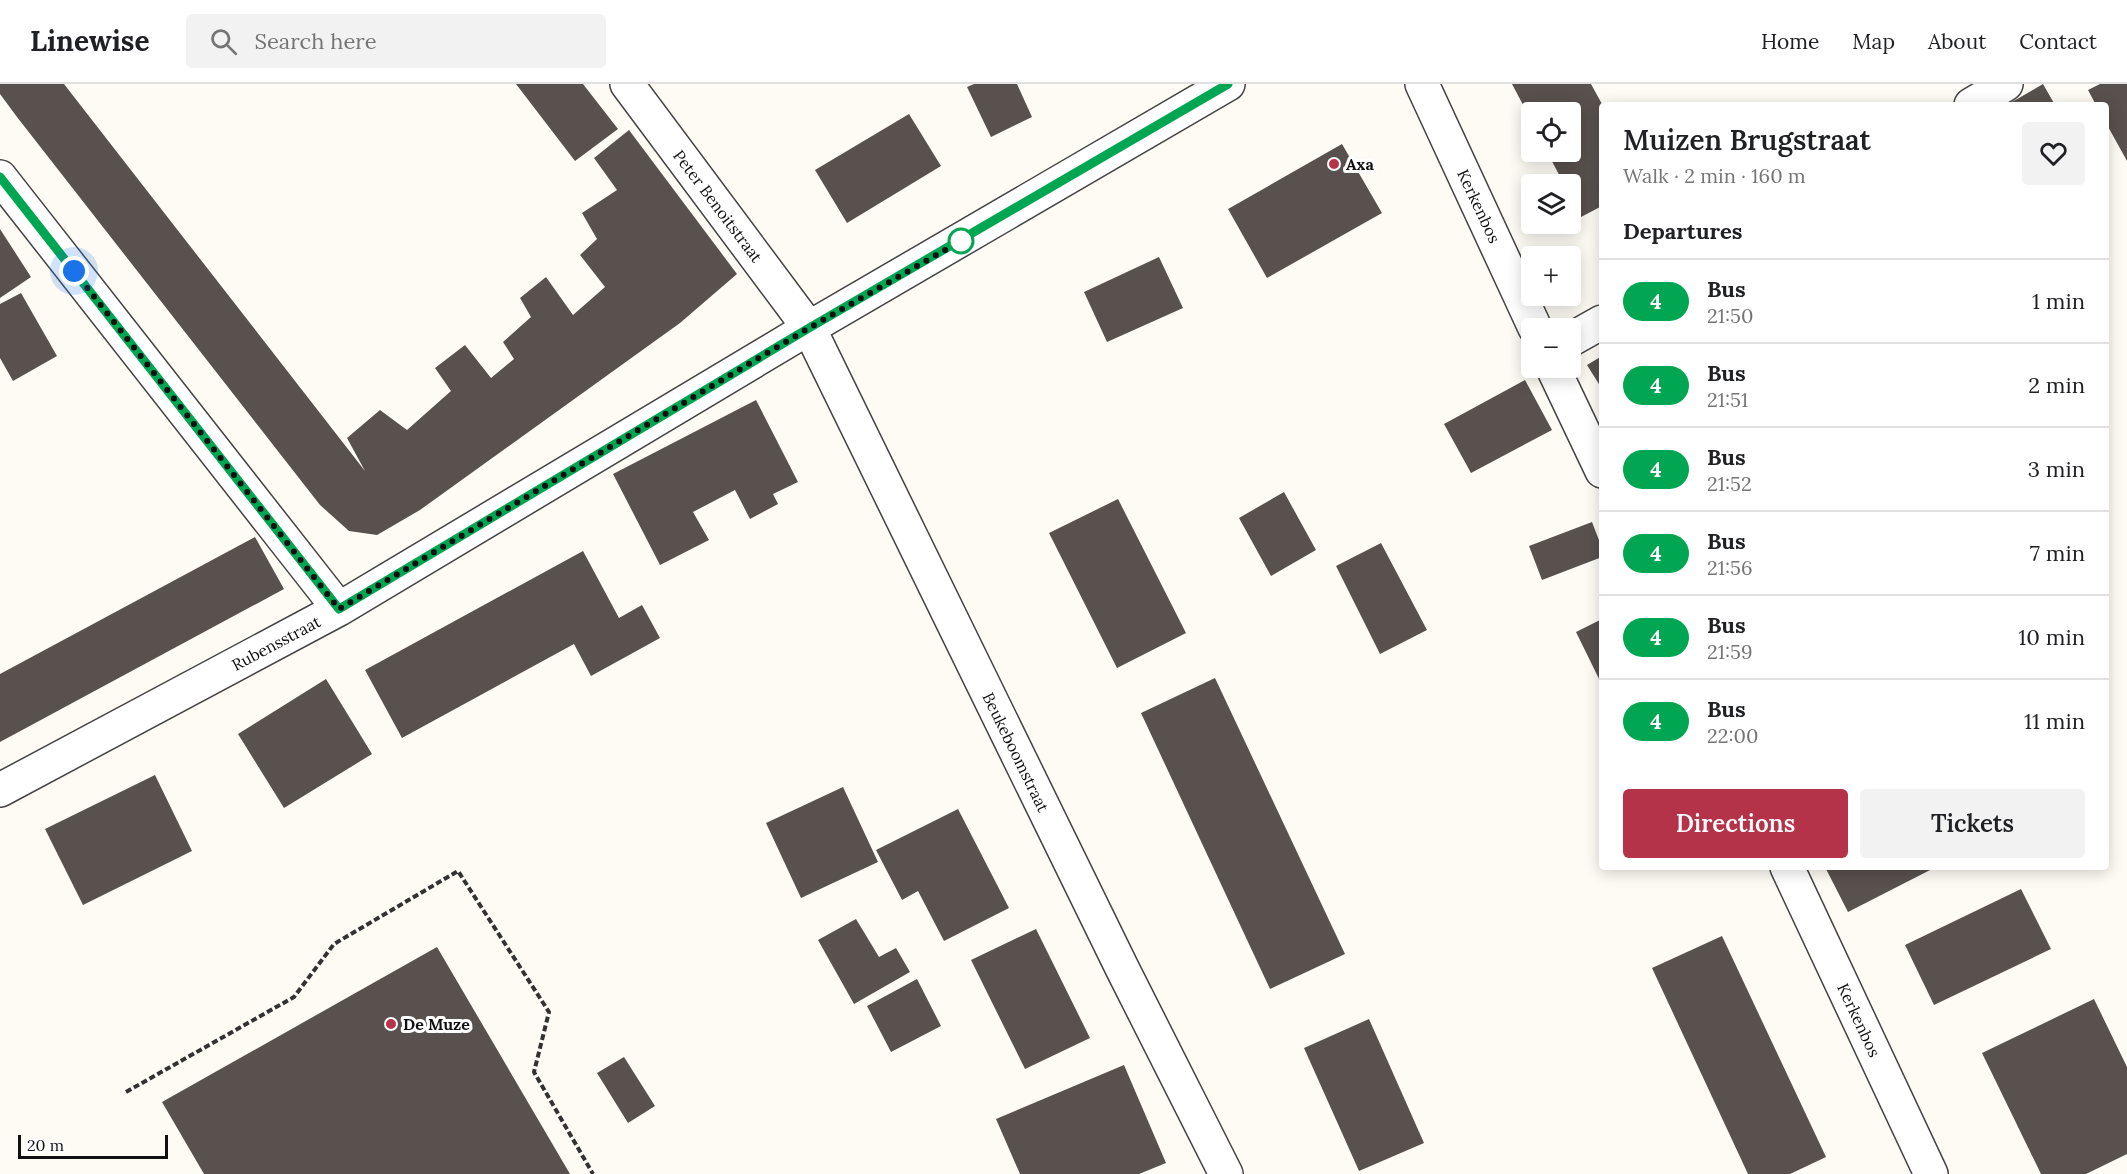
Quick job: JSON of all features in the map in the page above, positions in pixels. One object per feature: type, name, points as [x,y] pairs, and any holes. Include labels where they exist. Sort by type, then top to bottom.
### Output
[{"type":"street","name":"Peter Benoitstraat","points":[[627,84],[809,328]]},
{"type":"street","name":"Rubensstraat","points":[[0,790],[339,609],[809,328],[1228,84]]},
{"type":"street","name":"Kerkenbos","points":[[1422,84],[1530,318]]},
{"type":"street","points":[[1976,102],[2006,84]]},
{"type":"street","points":[[0,177],[339,609]]},
{"type":"street","points":[[1581,334],[1599,324]]},
{"type":"street","name":"Beukeboomstraat","points":[[809,328],[1122,968],[1226,1174]]},
{"type":"street","points":[[1558,378],[1599,465]]},
{"type":"street","name":"Kerkenbos","points":[[1788,870],[1931,1174]]},
{"type":"path","points":[[126,1092],[294,997],[334,944],[458,871],[549,1012],[534,1072],[593,1174]]},
{"type":"building","points":[[0,84],[64,84],[365,471],[347,438],[380,410],[407,430],[451,391],[435,368],[465,345],[491,378],[514,359],[503,342],[531,317],[520,298],[546,277],[573,315],[605,287],[580,255],[597,239],[582,213],[617,190],[594,158],[629,130],[737,274],[680,323],[420,510],[377,535],[349,531],[320,505],[17,117],[0,94]]},
{"type":"building","points":[[516,84],[583,84],[618,129],[575,161]]},
{"type":"building","points":[[974,84],[1017,84],[1032,117],[991,137],[967,87]]},
{"type":"building","points":[[1512,84],[1591,84],[1601,102],[1599,102],[1599,208],[1581,217],[1581,174],[1559,174],[1552,162],[1581,162],[1581,102],[1521,102]]},
{"type":"building","points":[[2043,84],[2053,102],[2012,102]]},
{"type":"building","points":[[2100,84],[2127,84],[2127,161],[2109,128],[2109,102],[2094,102],[2088,90]]},
{"type":"building","points":[[909,114],[941,166],[847,223],[815,170]]},
{"type":"building","points":[[1342,144],[1382,213],[1267,278],[1228,209]]},
{"type":"building","points":[[0,229],[31,277],[0,298]]},
{"type":"building","points":[[1159,257],[1183,308],[1107,342],[1084,292]]},
{"type":"building","points":[[21,293],[57,356],[13,381],[0,358],[0,304]]},
{"type":"building","points":[[1599,358],[1599,384],[1587,365]]},
{"type":"building","points":[[1525,380],[1552,430],[1471,473],[1444,424]]},
{"type":"building","points":[[756,400],[798,482],[773,494],[778,504],[750,519],[735,490],[693,512],[709,540],[660,565],[613,474]]},
{"type":"building","points":[[1284,492],[1316,550],[1271,576],[1239,518]]},
{"type":"building","points":[[1118,499],[1186,633],[1117,668],[1049,533]]},
{"type":"building","points":[[1592,522],[1599,540],[1599,558],[1542,580],[1529,546]]},
{"type":"building","points":[[255,537],[284,589],[0,742],[0,674]]},
{"type":"building","points":[[1381,543],[1427,630],[1380,654],[1336,566]]},
{"type":"building","points":[[583,551],[619,618],[642,605],[660,638],[591,676],[574,644],[402,738],[365,670]]},
{"type":"building","points":[[1599,620],[1599,679],[1576,632]]},
{"type":"building","points":[[1215,678],[1345,954],[1270,989],[1141,713]]},
{"type":"building","points":[[326,679],[372,754],[284,808],[238,734]]},
{"type":"building","points":[[155,775],[192,851],[83,905],[45,829]]},
{"type":"building","points":[[843,787],[878,862],[801,898],[766,823]]},
{"type":"building","points":[[958,809],[1009,908],[944,941],[918,891],[902,900],[876,850]]},
{"type":"building","points":[[1827,870],[1930,870],[1848,912]]},
{"type":"building","points":[[2021,889],[2051,949],[1934,1005],[1905,945]]},
{"type":"building","points":[[856,919],[879,957],[896,948],[910,972],[854,1004],[818,940]]},
{"type":"building","points":[[1036,929],[1090,1038],[1025,1069],[971,960]]},
{"type":"building","points":[[1722,936],[1826,1157],[1790,1174],[1748,1174],[1652,968]]},
{"type":"building","name":"De Muze","points":[[437,947],[570,1174],[204,1174],[162,1102]]},
{"type":"building","points":[[917,979],[941,1026],[891,1052],[867,1006]]},
{"type":"building","points":[[2094,999],[2127,1067],[2127,1154],[2086,1174],[2041,1174],[1982,1053]]},
{"type":"building","points":[[1369,1019],[1424,1143],[1359,1171],[1304,1048]]},
{"type":"building","points":[[624,1057],[655,1106],[628,1123],[597,1073]]},
{"type":"building","points":[[1124,1065],[1166,1163],[1139,1174],[1020,1174],[996,1119]]},
{"type":"bus line","name":"4","points":[[0,177],[339,609],[809,328],[1228,84]]},
{"type":"place","name":"Axa","points":[[1334,164]]},
{"type":"place","name":"De Muze","points":[[391,1024]]},
{"type":"route","points":[[74,271],[339,609],[809,328],[966,238],[961,241]]}]
